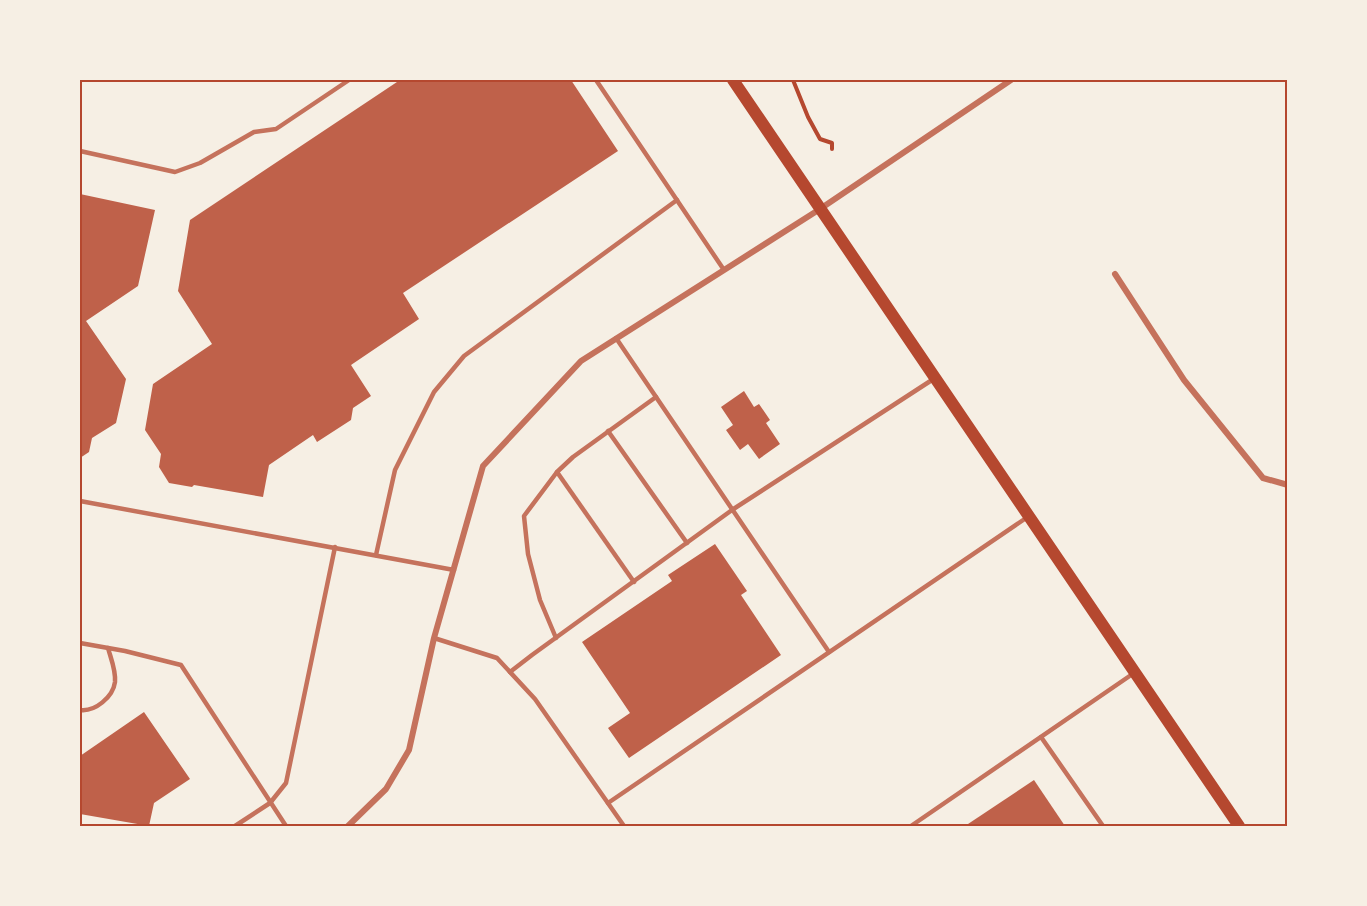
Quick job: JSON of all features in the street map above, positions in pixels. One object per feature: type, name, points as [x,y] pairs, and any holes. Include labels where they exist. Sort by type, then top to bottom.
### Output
[{"type":"main road","points":[[733,80],[1239,826]]},
{"type":"street","points":[[348,826],[386,789],[409,750],[434,638],[483,466],[581,361],[820,208],[1011,80]]},
{"type":"street","points":[[1115,274],[1184,380],[1263,478],[1287,485]]},
{"type":"lane","points":[[80,151],[175,172],[200,163],[254,132],[276,129],[349,80]]},
{"type":"lane","points":[[596,80],[724,270]]},
{"type":"lane","points":[[375,555],[395,470],[434,392],[464,356],[677,200]]},
{"type":"lane","points":[[616,338],[829,652]]},
{"type":"lane","points":[[510,672],[732,510],[935,378]]},
{"type":"lane","points":[[556,638],[540,600],[531,566],[524,516],[557,472],[573,457],[656,397]]},
{"type":"lane","points":[[608,431],[687,543]]},
{"type":"lane","points":[[557,472],[634,582]]},
{"type":"lane","points":[[80,501],[454,570]]},
{"type":"lane","points":[[608,803],[1029,516]]},
{"type":"lane","points":[[235,826],[270,803],[286,783],[335,547]]},
{"type":"lane","points":[[434,638],[497,658],[535,699],[624,826]]},
{"type":"lane","points":[[80,643],[182,665],[286,826]]},
{"type":"lane","points":[[80,710],[85,711],[99,705],[110,694],[115,683],[114,667],[108,648]]},
{"type":"lane","points":[[911,826],[1135,672]]},
{"type":"lane","points":[[1041,737],[1103,826]]},
{"type":"path","points":[[793,80],[819,138],[832,143],[832,149]]},
{"type":"building","points":[[400,80],[571,80],[618,151],[403,293],[419,319],[351,365],[371,396],[353,408],[351,420],[317,442],[313,435],[269,465],[263,497],[169,483],[159,467],[161,454],[145,430],[153,384],[212,344],[178,291],[190,220]]},
{"type":"building","points":[[80,194],[155,210],[138,286],[86,321],[126,379],[116,423],[92,438],[89,452],[80,458]]},
{"type":"building","points":[[744,391],[754,407],[759,404],[770,420],[766,423],[780,444],[759,459],[748,444],[740,450],[726,430],[733,425],[721,407]]},
{"type":"building","points":[[715,544],[747,591],[741,595],[781,655],[629,758],[608,728],[630,713],[582,642],[672,581],[668,575]]},
{"type":"building","points":[[144,712],[190,779],[154,803],[149,826],[80,814],[80,756]]},
{"type":"building","points":[[1034,780],[1065,826],[965,826]]}]
